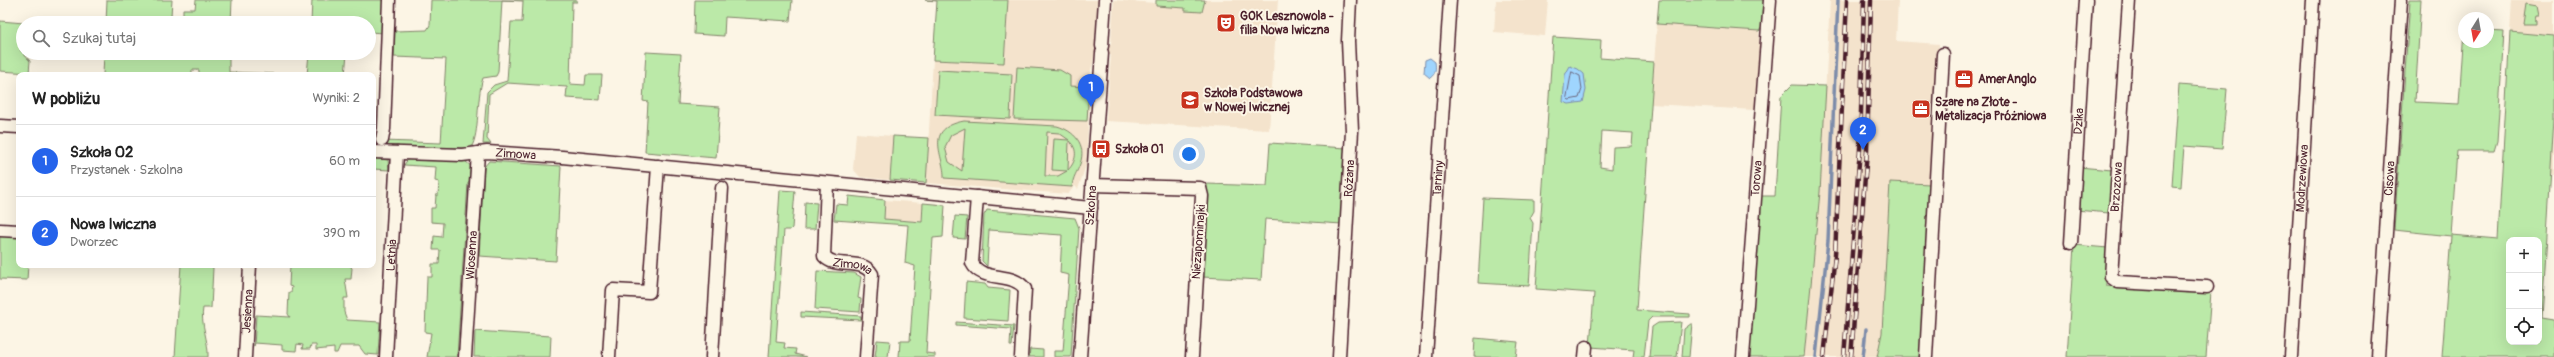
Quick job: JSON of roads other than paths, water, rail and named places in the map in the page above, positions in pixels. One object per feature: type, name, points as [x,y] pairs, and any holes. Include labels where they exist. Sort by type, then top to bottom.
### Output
[{"type":"street","points":[[382,140],[384,129],[389,0]]},
{"type":"street","name":"Szkolna","points":[[1080,357],[1105,0]]},
{"type":"street","name":"Różana","points":[[1339,357],[1352,131],[1348,41],[1350,0]]},
{"type":"street","name":"Tarniny","points":[[1426,357],[1450,0]]},
{"type":"street","name":"Torowa","points":[[1743,357],[1770,0]]},
{"type":"street","name":"Dzika","points":[[2071,243],[2086,0]]},
{"type":"street","name":"Brzozowa","points":[[2129,0],[2111,277],[2118,282],[2207,287]]},
{"type":"street","name":"Modrzewiowa","points":[[2291,357],[2313,0]]},
{"type":"street","name":"Cisowa","points":[[2378,357],[2401,0]]},
{"type":"street","points":[[1926,357],[1942,54]]},
{"type":"street","points":[[0,126],[16,127]]},
{"type":"street","name":"Zimowa","points":[[376,152],[462,155],[478,153],[562,157],[1091,208]]},
{"type":"street","name":"Letnia","points":[[386,357],[397,153]]},
{"type":"street","name":"Wiosenna","points":[[465,357],[478,153]]},
{"type":"street","points":[[609,357],[613,290],[649,292],[658,166]]},
{"type":"street","name":"Zimowa","points":[[827,183],[824,256],[832,262],[861,266],[872,274],[866,357]]},
{"type":"street","name":"Niezapominajki","points":[[1092,185],[1200,188],[1202,196],[1192,357]]},
{"type":"street","points":[[712,357],[722,188]]},
{"type":"street","points":[[977,197],[972,263],[983,273],[1018,280],[1025,289],[1021,357]]},
{"type":"street","points":[[0,230],[16,231]]},
{"type":"street","name":"Jesienna","points":[[245,357],[250,268]]},
{"type":"water","points":[[1430,58],[1435,62],[1435,71],[1430,78],[1424,73],[1425,60]]},
{"type":"water","points":[[1570,66],[1578,69],[1584,74],[1586,90],[1583,102],[1569,104],[1563,102],[1565,75]]},
{"type":"waterway","points":[[1816,357],[1828,241],[1838,0]]},
{"type":"waterway","points":[[1863,357],[1866,329]]},
{"type":"railway","points":[[1824,357],[1835,255],[1847,0]]},
{"type":"railway","points":[[1844,357],[1860,149],[1864,0]]},
{"type":"railway","points":[[1851,357],[1867,151],[1871,0]]},
{"type":"place","name":"GOK Lesznowola - filia Nowa Iwiczna","points":[[1226,23]]},
{"type":"place","name":"AmerAnglo","points":[[1964,79]]},
{"type":"place","name":"Szkoła Podstawowa w Nowej Iwicznej","points":[[1190,100]]},
{"type":"place","name":"Szkoła 02","points":[[1091,107]]},
{"type":"place","name":"Szare na Złote - Metalizacja Próżniowa","points":[[1921,109]]},
{"type":"place","name":"Szkoła 01","points":[[1101,149]]},
{"type":"place","name":"Nowa Iwiczna","points":[[1863,150]]}]
